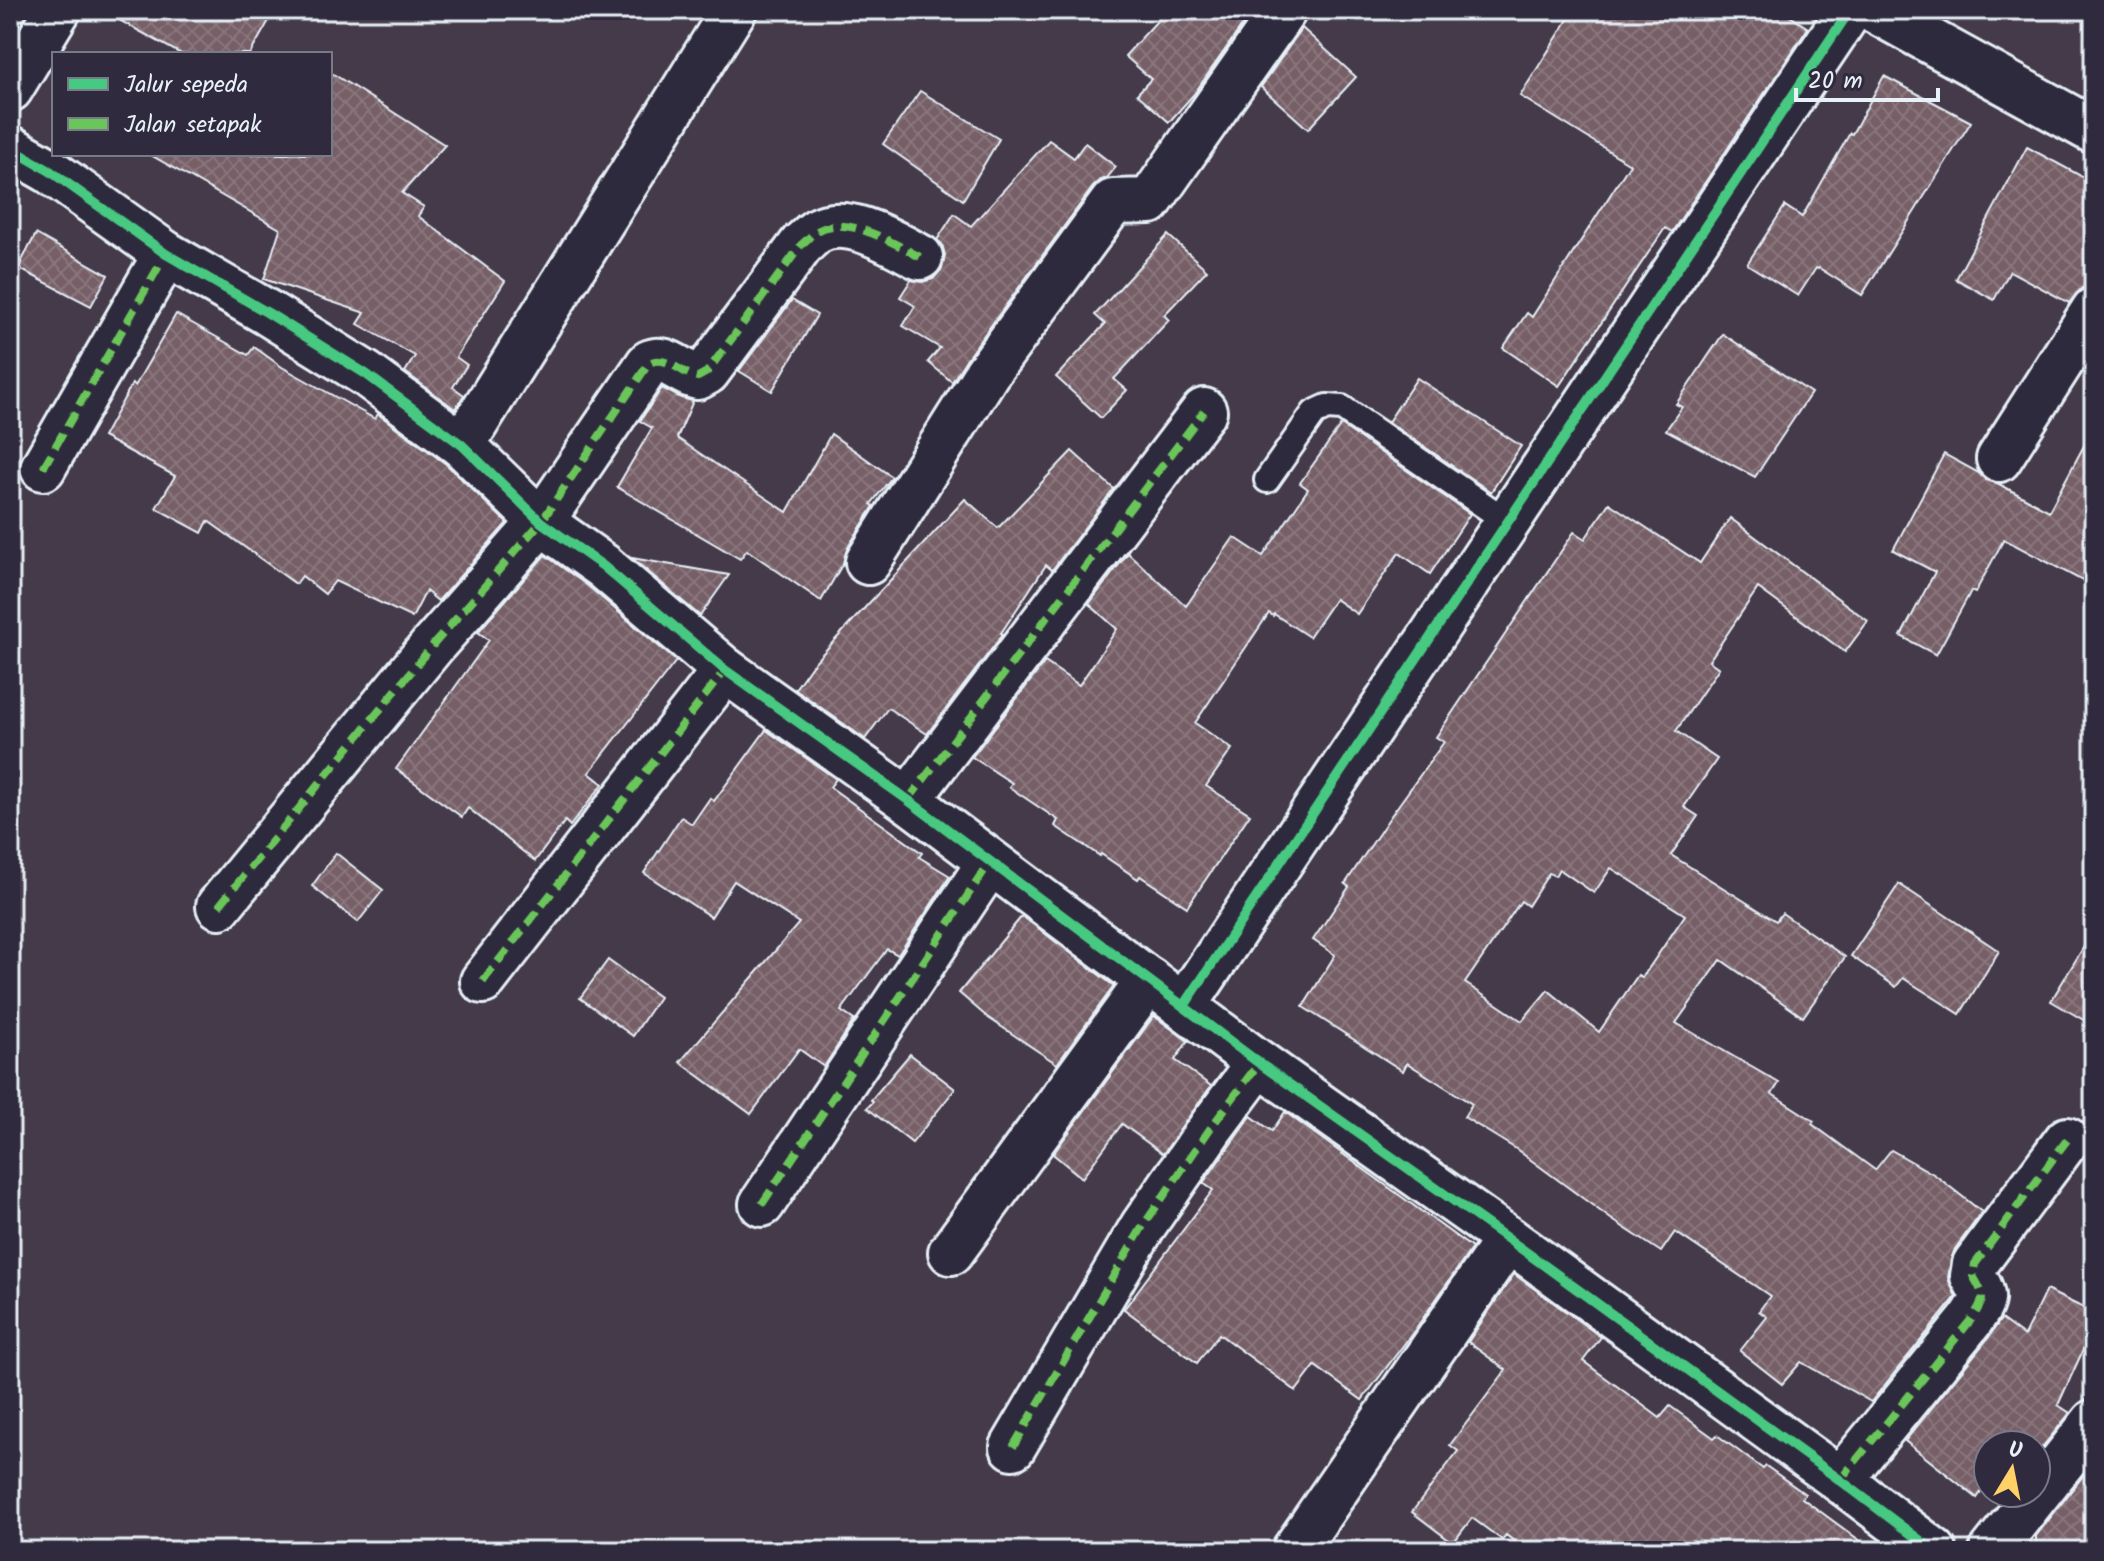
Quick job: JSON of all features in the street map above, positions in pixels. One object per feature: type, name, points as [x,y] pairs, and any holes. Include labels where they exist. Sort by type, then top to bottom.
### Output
[{"type":"street","points":[[10,89],[58,10]]},
{"type":"street","points":[[462,445],[734,10]]},
{"type":"street","points":[[868,562],[987,373],[1113,202],[1150,201],[1284,10]]},
{"type":"street","points":[[1184,1006],[1850,10]]},
{"type":"street","points":[[1874,10],[2094,131]]},
{"type":"street","points":[[10,148],[50,171],[166,254],[366,374],[462,445],[541,522],[603,566],[725,670],[908,800],[1259,1063],[1508,1239],[1934,1551]]},
{"type":"street","points":[[219,906],[433,645],[541,522],[649,363],[657,359],[667,361],[687,375],[698,377],[707,372],[802,244],[817,231],[833,226],[855,228],[877,235],[920,257]]},
{"type":"street","points":[[43,468],[166,254]]},
{"type":"street","points":[[1999,459],[2094,310]]},
{"type":"street","points":[[908,800],[1204,411]]},
{"type":"street","points":[[483,981],[725,670]]},
{"type":"street","points":[[762,1204],[990,862]]},
{"type":"street","points":[[951,1252],[1149,980]]},
{"type":"street","points":[[1013,1447],[1143,1226],[1259,1063]]},
{"type":"street","points":[[1840,1480],[1970,1321],[1983,1297],[1983,1291],[1973,1276],[1975,1264],[2067,1140]]},
{"type":"street","points":[[1294,1551],[1508,1239]]},
{"type":"street","points":[[1992,1551],[2094,1422]]},
{"type":"lane","points":[[1267,480],[1314,413],[1327,407],[1342,408],[1508,522]]},
{"type":"building","points":[[101,10],[275,10],[251,52],[177,52]]},
{"type":"building","points":[[1167,10],[1253,10],[1194,94],[1169,122],[1137,94],[1151,79],[1125,56]]},
{"type":"building","points":[[1574,10],[1781,10],[1808,28],[1672,232],[1665,228],[1559,386],[1503,348],[1527,313],[1532,317],[1630,164],[1520,96]]},
{"type":"building","points":[[1302,28],[1356,77],[1308,129],[1261,87]]},
{"type":"building","points":[[332,73],[445,145],[402,193],[424,207],[418,216],[505,281],[456,357],[467,365],[453,387],[464,395],[455,409],[405,372],[415,356],[358,324],[365,313],[264,279],[280,229],[152,156],[332,156]]},
{"type":"building","points":[[1884,76],[1971,122],[1862,295],[1816,268],[1798,296],[1747,264],[1785,206],[1802,217]]},
{"type":"building","points":[[920,91],[999,139],[963,200],[883,144]]},
{"type":"building","points":[[1049,140],[1074,158],[1085,143],[1116,167],[1093,187],[952,382],[928,362],[940,348],[903,326],[915,306],[900,297],[911,280],[922,282],[933,279],[942,269],[945,255],[942,244],[937,240],[954,214],[971,226]]},
{"type":"building","points":[[2027,147],[2094,183],[2094,285],[2082,288],[2069,303],[2010,271],[1994,300],[1956,279]]},
{"type":"building","points":[[36,234],[108,275],[91,306],[18,268]]},
{"type":"building","points":[[1168,235],[1207,270],[1164,315],[1169,320],[1114,379],[1127,390],[1101,418],[1056,377],[1105,324],[1095,315]]},
{"type":"building","points":[[792,300],[817,315],[772,391],[739,371]]},
{"type":"building","points":[[176,314],[248,355],[254,347],[282,367],[375,419],[378,414],[446,464],[507,523],[438,601],[426,591],[412,618],[335,581],[325,594],[302,576],[296,584],[208,521],[202,533],[156,508],[175,476],[103,437]]},
{"type":"building","points":[[1723,334],[1811,393],[1755,477],[1666,430],[1682,407],[1676,404]]},
{"type":"building","points":[[1417,378],[1521,446],[1491,492],[1388,422]]},
{"type":"building","points":[[662,388],[693,401],[677,438],[787,512],[831,434],[892,477],[871,504],[874,506],[847,549],[843,563],[821,601],[747,550],[740,559],[617,487],[652,428],[640,421]]},
{"type":"building","points":[[1341,425],[1470,514],[1430,574],[1399,553],[1357,614],[1335,599],[1309,637],[1269,613],[1195,723],[1232,749],[1206,786],[1250,814],[1187,907],[1055,826],[1058,820],[1009,787],[1012,783],[972,757],[1045,662],[1079,685],[1117,629],[1089,604],[1128,553],[1186,606],[1234,537],[1263,556],[1308,489],[1300,483]]},
{"type":"building","points":[[2094,427],[2094,587],[2004,539],[1936,655],[1901,636],[1935,572],[1893,550],[1944,454],[1986,480],[2049,511]]},
{"type":"building","points":[[1072,451],[1114,489],[1052,570],[1046,565],[1003,634],[927,734],[888,708],[865,739],[795,689],[812,665],[965,499],[998,528]]},
{"type":"building","points":[[1609,503],[1700,563],[1730,518],[1868,621],[1845,652],[1758,588],[1709,661],[1719,668],[1676,731],[1717,759],[1684,807],[1698,816],[1671,855],[1776,921],[1782,913],[1845,957],[1803,1017],[1721,960],[1676,1023],[1779,1083],[1772,1094],[1814,1121],[1812,1124],[1875,1170],[1891,1150],[1935,1175],[1982,1212],[1951,1259],[1948,1278],[1956,1297],[1871,1402],[1801,1362],[1782,1384],[1740,1351],[1767,1317],[1759,1311],[1770,1296],[1675,1232],[1661,1252],[1516,1149],[1464,1117],[1472,1104],[1407,1063],[1403,1071],[1303,1007],[1335,955],[1313,940],[1349,887],[1345,884],[1444,742],[1436,737],[1574,532],[1585,539]],"holes":[[[1611,868],[1685,915],[1642,978],[1638,975],[1599,1032],[1548,990],[1522,1021],[1465,983],[1521,901],[1528,906],[1549,873],[1555,876],[1559,869],[1594,893]]]},
{"type":"building","points":[[545,555],[588,586],[676,661],[589,773],[603,784],[570,826],[565,821],[535,861],[468,808],[462,817],[396,769],[489,640],[478,632]]},
{"type":"building","points":[[632,558],[729,575],[700,616]]},
{"type":"building","points":[[766,730],[836,779],[830,787],[922,853],[919,857],[950,876],[898,955],[887,949],[841,1011],[854,1020],[824,1067],[799,1049],[751,1114],[680,1062],[799,923],[734,881],[711,917],[644,873],[681,817],[692,824],[710,798],[714,801]]},
{"type":"building","points":[[336,853],[383,890],[358,922],[312,886]]},
{"type":"building","points":[[1899,884],[1999,951],[1960,1014],[1903,978],[1896,987],[1851,956]]},
{"type":"building","points":[[1022,916],[1114,986],[1057,1064],[987,1017],[959,993]]},
{"type":"building","points":[[2094,930],[2094,1026],[2051,1001]]},
{"type":"building","points":[[608,960],[659,997],[633,1036],[580,998]]},
{"type":"building","points":[[1154,1016],[1188,1041],[1175,1060],[1211,1086],[1163,1154],[1122,1124],[1082,1178],[1053,1154]]},
{"type":"building","points":[[910,1054],[955,1089],[912,1143],[867,1108]]},
{"type":"building","points":[[1285,1112],[1472,1248],[1362,1400],[1315,1366],[1296,1391],[1219,1334],[1197,1363],[1124,1309],[1213,1190],[1203,1183],[1251,1116],[1272,1131]]},
{"type":"building","points":[[1514,1274],[1601,1337],[1583,1361],[1660,1418],[1670,1406],[1763,1469],[1766,1466],[1805,1494],[1802,1498],[1874,1551],[1527,1551],[1506,1535],[1502,1540],[1472,1518],[1453,1543],[1412,1512],[1458,1451],[1450,1445],[1506,1370],[1468,1342]]},
{"type":"building","points":[[2046,1290],[2094,1313],[2094,1326],[2058,1405],[2070,1413],[2052,1435],[2052,1429],[1972,1429],[1972,1494],[1905,1441],[2001,1319],[2024,1336]]},
{"type":"building","points":[[2094,1462],[2094,1551],[2036,1551],[2036,1536]]},
{"type":"marked path","points":[[219,906],[433,645],[541,522],[649,363],[662,361],[698,377],[707,372],[802,244],[817,231],[829,227],[856,228],[920,257]]},
{"type":"marked path","points":[[43,468],[166,254]]},
{"type":"marked path","points":[[908,800],[1204,411]]},
{"type":"marked path","points":[[483,981],[725,670]]},
{"type":"marked path","points":[[762,1204],[990,862]]},
{"type":"marked path","points":[[1013,1447],[1143,1226],[1259,1063]]},
{"type":"marked path","points":[[1840,1480],[1975,1314],[1982,1299],[1973,1276],[1975,1264],[2067,1140]]},
{"type":"cycle path","points":[[1184,1006],[1850,10]]},
{"type":"cycle path","points":[[10,148],[50,171],[166,254],[366,374],[462,445],[541,522],[603,566],[725,670],[908,800],[1259,1063],[1508,1239],[1934,1551]]}]
